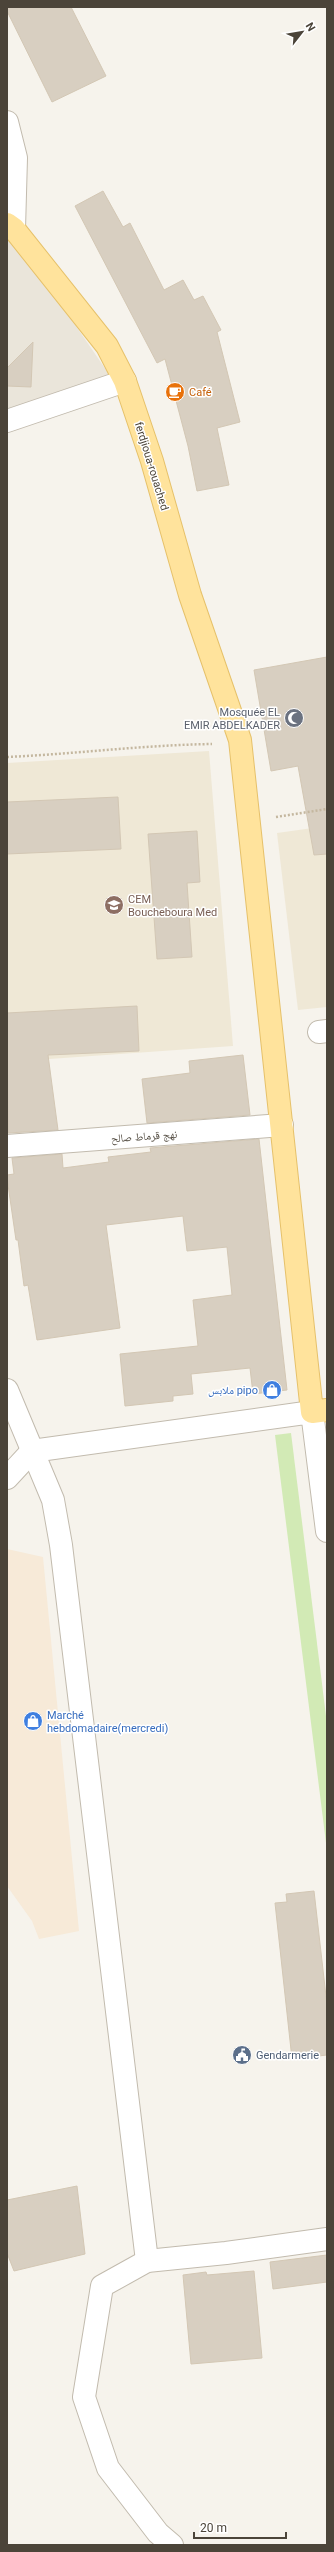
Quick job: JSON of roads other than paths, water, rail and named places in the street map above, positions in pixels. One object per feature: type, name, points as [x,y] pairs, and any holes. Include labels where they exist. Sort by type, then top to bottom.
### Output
[{"type":"main road","name":"ferdjioua-rouached","points":[[11,227],[107,346],[126,381],[152,461],[190,595],[240,740],[282,1125],[320,1411]]},
{"type":"street","points":[[7,122],[16,158],[11,227]]},
{"type":"street","points":[[7,421],[126,381]]},
{"type":"street","name":"نهج قرماط صالح","points":[[7,1146],[282,1125]]},
{"type":"street","points":[[7,1390],[53,1500],[61,1545],[147,2261]]},
{"type":"street","points":[[7,1478],[32,1450],[320,1411],[327,1532]]},
{"type":"street","points":[[172,2545],[158,2533],[108,2468],[84,2397],[102,2286],[147,2261],[226,2253],[327,2239]]},
{"type":"place","name":"Café","points":[[175,392]]},
{"type":"place","name":"Mosquée EL EMIR ABDELKADER","points":[[294,718]]},
{"type":"place","name":"CEM Boucheboura Med","points":[[114,905]]},
{"type":"place","name":"ملابس pipo","points":[[272,1390]]},
{"type":"place","name":"Marché hebdomadaire(mercredi)","points":[[33,1721]]},
{"type":"place","name":"Gendarmerie","points":[[242,2055]]}]
